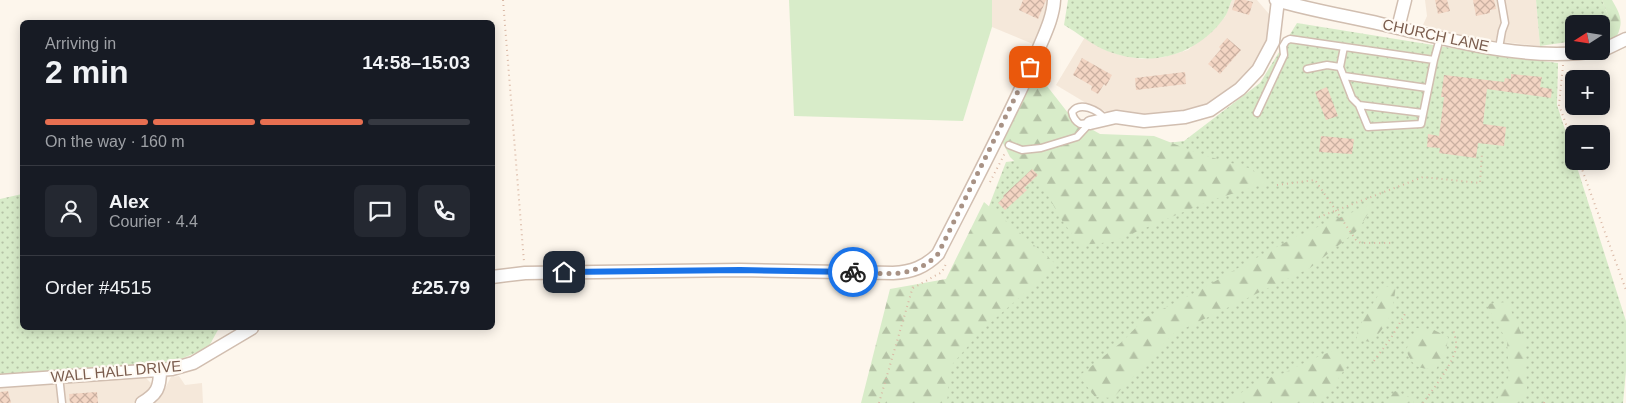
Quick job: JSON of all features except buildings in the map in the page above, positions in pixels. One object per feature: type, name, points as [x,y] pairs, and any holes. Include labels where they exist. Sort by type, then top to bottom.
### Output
[{"type":"street","points":[[495,277],[525,272],[740,270],[893,273],[917,270],[938,254],[1024,82],[1053,12],[1054,0]]},
{"type":"street","points":[[1090,123],[1116,117],[1144,121],[1160,120],[1184,117],[1210,110],[1240,89],[1278,44],[1277,0]]},
{"type":"street","name":"CHURCH LANE","points":[[1277,0],[1440,38],[1513,51],[1564,53]]},
{"type":"street","points":[[1398,28],[1405,0]]},
{"type":"street","points":[[1610,47],[1626,39]]},
{"type":"street","name":"WALL HALL DRIVE","points":[[0,381],[172,369],[193,363],[249,330]]},
{"type":"street","points":[[142,403],[156,394],[160,370]]},
{"type":"lane","points":[[1499,48],[1505,23],[1500,0]]},
{"type":"lane","points":[[1344,47],[1340,67],[1352,98],[1359,105],[1368,127],[1420,124],[1440,38]]},
{"type":"lane","points":[[1258,113],[1284,55],[1278,44],[1290,39],[1434,60]]},
{"type":"lane","points":[[1307,68],[1340,67]]},
{"type":"lane","points":[[1344,76],[1427,88]]},
{"type":"lane","points":[[1359,105],[1423,113]]},
{"type":"lane","points":[[1090,123],[1080,124],[1077,122],[1072,112],[1075,108],[1085,107],[1101,114],[1105,118]]},
{"type":"lane","points":[[1009,145],[1022,150],[1041,148],[1077,137],[1090,123]]},
{"type":"lane","points":[[59,376],[62,403]]},
{"type":"path","points":[[503,0],[525,272]]},
{"type":"path","points":[[1564,53],[1559,105],[1566,125]]},
{"type":"path","points":[[1319,217],[1423,177],[1480,183],[1482,153]]},
{"type":"path","points":[[1582,170],[1626,290]]},
{"type":"path","points":[[1278,185],[1315,180],[1356,240],[1362,243],[1391,243]]},
{"type":"path","points":[[879,403],[917,270]]},
{"type":"path","points":[[1374,362],[1405,314]]},
{"type":"path","points":[[1423,403],[1451,360],[1455,350],[1456,342],[1452,328]]},
{"type":"path","points":[[1544,403],[1545,398]]},
{"type":"shaded area","points":[[992,0],[1048,0],[1047,10],[1033,44],[992,27]]},
{"type":"shaded area","points":[[1232,0],[1257,0],[1269,14],[1268,42],[1244,82],[1212,104],[1154,119],[1113,114],[1091,106],[1056,85],[1085,37],[1105,50],[1120,55],[1142,59],[1164,57],[1188,50],[1225,17]]},
{"type":"shaded area","points":[[1425,0],[1536,0],[1540,46],[1475,39],[1423,25],[1427,16]]},
{"type":"shaded area","points":[[179,376],[185,385],[202,383],[203,403],[153,403],[161,396],[171,377]]},
{"type":"shaded area","points":[[146,378],[151,383],[149,394],[133,403],[0,403],[0,387],[71,381]]},
{"type":"green space","points":[[789,0],[992,0],[992,27],[963,121],[794,116]]},
{"type":"green space","points":[[1068,0],[1232,0],[1224,18],[1200,42],[1172,55],[1140,58],[1107,51],[1064,25]]},
{"type":"green space","points":[[1536,0],[1602,0],[1608,15],[1565,15],[1565,42],[1540,46]]},
{"type":"green space","points":[[1602,0],[1612,0],[1621,22],[1617,36],[1610,39],[1610,15],[1608,15]]},
{"type":"green space","points":[[1297,23],[1501,56],[1558,63],[1557,105],[1565,129],[1565,170],[1578,170],[1626,321],[1626,371],[1623,403],[913,403],[1006,162],[1184,141],[1260,83]]},
{"type":"green space","points":[[1036,72],[1072,118],[1100,134],[1154,136],[1200,154],[1252,169],[1267,183],[1212,200],[1112,242],[1080,245],[1061,219],[1046,192],[1010,157],[1000,137]]},
{"type":"green space","points":[[20,194],[20,330],[218,330],[208,348],[178,360],[149,365],[0,375],[0,199]]},
{"type":"green space","points":[[984,202],[1057,265],[982,330],[950,367],[947,403],[861,403],[890,289],[946,279]]},
{"type":"green space","points":[[1374,203],[1359,229],[1310,268],[1173,334],[1113,398],[1095,397],[1079,376],[1123,341],[1145,318],[1301,234]]},
{"type":"green space","points":[[1396,284],[1390,316],[1383,328],[1371,342],[1357,340],[1357,331],[1383,288]]},
{"type":"green space","points":[[1507,302],[1524,339],[1527,388],[1520,403],[1495,403],[1509,376],[1507,341],[1486,304]]},
{"type":"green space","points":[[1416,328],[1434,330],[1448,337],[1446,353],[1436,369],[1416,366],[1406,350]]},
{"type":"green space","points":[[1337,349],[1347,366],[1329,392],[1313,403],[1226,403],[1257,382],[1284,373]]},
{"type":"green space","points":[[1395,391],[1413,399],[1414,403],[1385,403]]},
{"type":"way so far","points":[[853,272],[905,273],[917,270],[938,254],[1030,67]]},
{"type":"route","points":[[564,272],[740,270],[853,272]]}]
